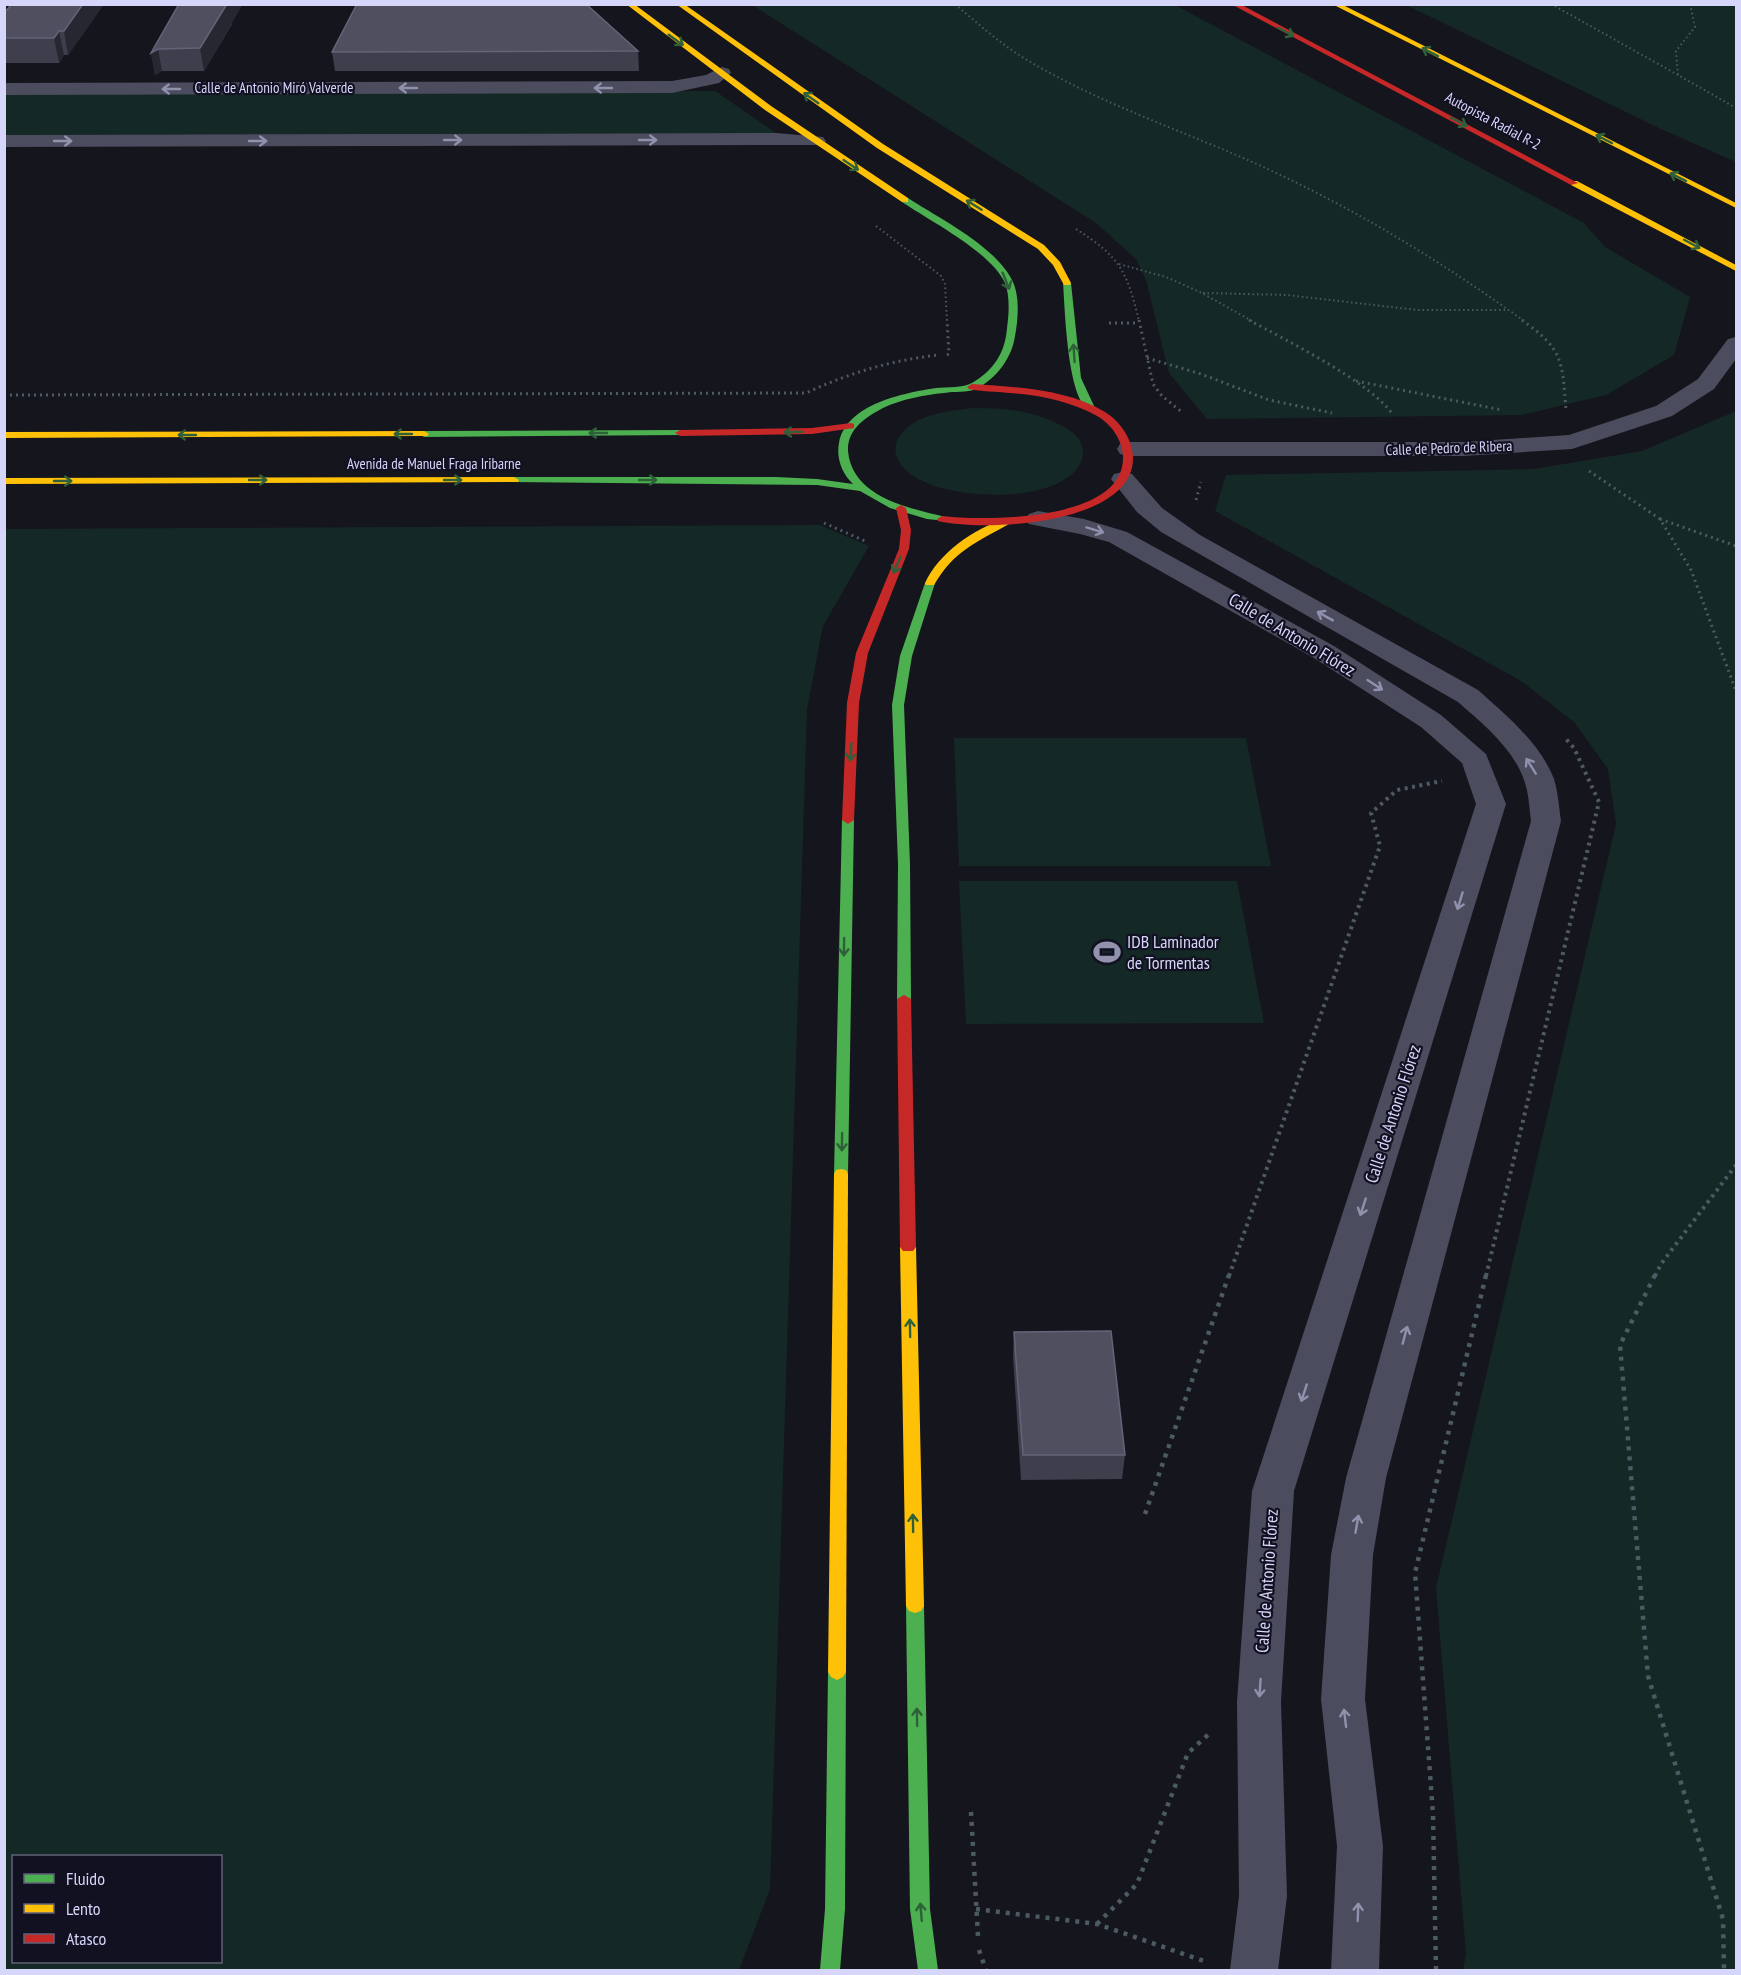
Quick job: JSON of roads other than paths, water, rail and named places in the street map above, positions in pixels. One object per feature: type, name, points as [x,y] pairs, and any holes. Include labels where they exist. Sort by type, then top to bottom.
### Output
[{"type":"main road","points":[[629,4],[816,141],[985,254],[1001,270],[1008,283],[1011,298],[1011,346],[998,368],[972,387]]},
{"type":"main road","points":[[679,4],[880,146],[1041,247],[1058,264],[1067,280],[1076,378],[1090,408]]},
{"type":"main road","name":"Autopista Radial R-2","points":[[1234,4],[1737,267]]},
{"type":"main road","name":"Autopista Radial R-2","points":[[1335,4],[1737,206]]},
{"type":"main road","points":[[972,387],[1011,388],[1044,393],[1090,408],[1109,420],[1124,436],[1129,449],[1130,464],[1123,479],[1104,496],[1074,509],[1038,519],[1005,522],[960,521],[902,508],[864,489],[844,469],[841,447],[851,426],[872,410],[900,398],[935,390],[972,387]]},
{"type":"main road","name":"Avenida de Manuel Fraga Iribarne","points":[[4,435],[763,433],[812,431],[851,426]]},
{"type":"main road","name":"Avenida de Manuel Fraga Iribarne","points":[[4,481],[776,480],[817,482],[864,489]]},
{"type":"main road","points":[[830,1971],[835,1909],[843,990],[853,703],[862,653],[904,549],[906,531],[902,508]]},
{"type":"main road","points":[[928,1971],[920,1909],[903,1001],[904,864],[898,705],[906,656],[931,579],[954,553],[968,542],[1005,522]]},
{"type":"street","name":"Calle de Antonio Miró Valverde","points":[[4,89],[672,87],[712,79],[722,73]]},
{"type":"street","name":"Calle de Antonio Miró Valverde","points":[[529,140],[575,126],[582,112],[568,95],[543,88]]},
{"type":"street","name":"Calle de Antonio Miró Valverde","points":[[4,141],[776,139],[816,141]]},
{"type":"street","name":"Calle de Pedro de Ribera","points":[[1129,449],[1464,449],[1572,442],[1664,411],[1706,384],[1737,344]]},
{"type":"street","name":"Calle de Antonio Flórez","points":[[1123,479],[1146,508],[1191,540],[1467,696],[1494,719],[1526,758],[1539,779],[1546,821],[1366,1478],[1352,1556],[1343,1699],[1360,1846],[1355,1971]]},
{"type":"street","name":"Calle de Antonio Flórez","points":[[1038,519],[1084,527],[1118,537],[1324,652],[1431,721],[1476,760],[1491,804],[1273,1491],[1259,1702],[1263,1896],[1254,1971]]},
{"type":"place","name":"IDB Laminador de Tormentas","points":[[1107,952]]}]
